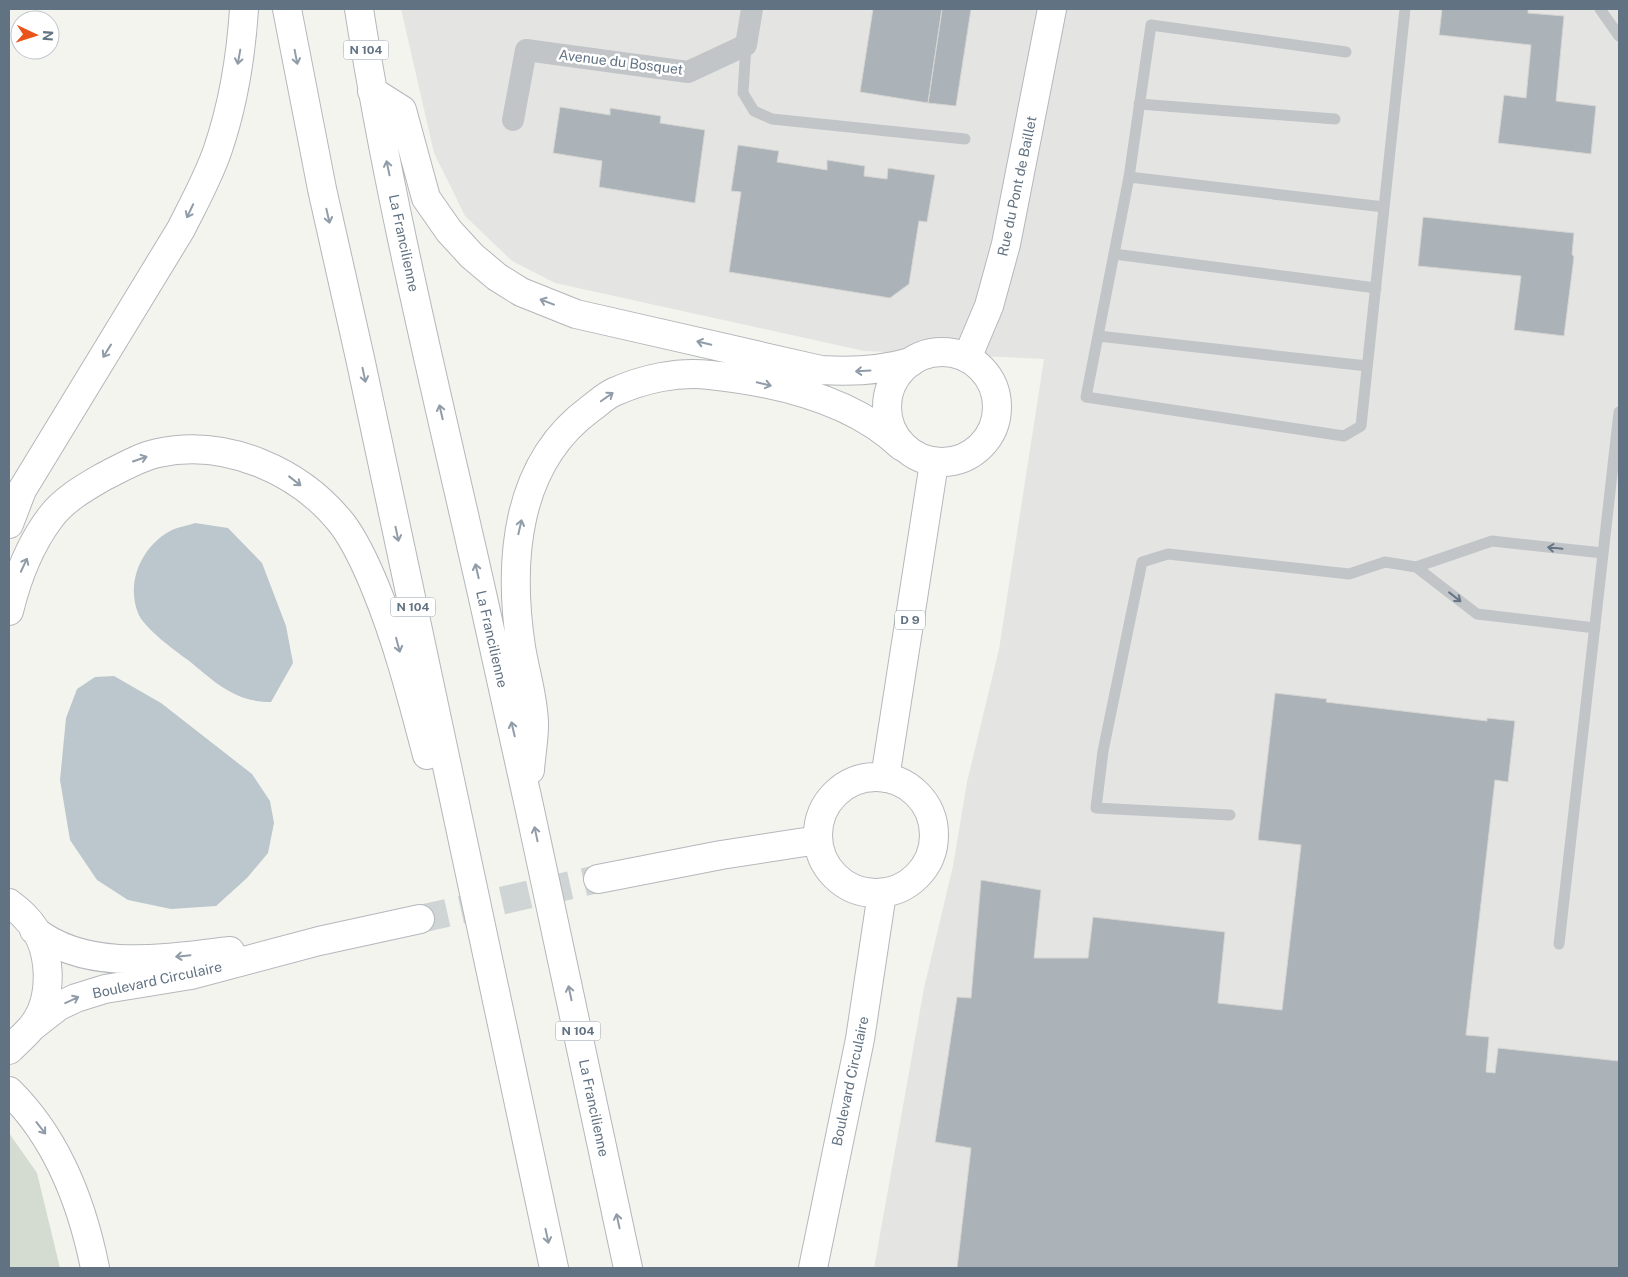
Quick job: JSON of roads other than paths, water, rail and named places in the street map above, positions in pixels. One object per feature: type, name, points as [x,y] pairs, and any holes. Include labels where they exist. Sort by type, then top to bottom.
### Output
[{"type":"main road","points":[[9,524],[22,490],[182,229],[202,186],[218,149],[228,111],[242,37],[244,9]]},
{"type":"main road","name":"N 104","points":[[287,9],[322,189],[360,358],[554,1268]]},
{"type":"main road","name":"La Francilienne","points":[[359,9],[372,91],[426,345],[527,794],[628,1268]]},
{"type":"main road","name":"Rue du Pont de Baillet","points":[[967,358],[989,306],[1006,244],[1052,9]]},
{"type":"main road","points":[[372,91],[402,110],[426,198],[449,231],[478,261],[521,292],[576,314],[821,370],[848,372],[874,370],[911,362]]},
{"type":"main road","points":[[527,794],[534,724],[520,646],[515,595],[518,531],[537,470],[571,423],[613,392],[657,377],[703,374],[761,383],[843,406],[873,423],[901,446],[917,458],[934,463],[952,462],[970,456],[984,444],[994,428],[998,410],[996,391],[987,374],[974,361],[957,353],[940,351],[924,354],[911,362],[891,384],[886,403],[890,428],[901,446]]},
{"type":"main road","points":[[9,611],[17,579],[50,517],[77,492],[128,463],[158,453],[189,449],[218,451],[286,474],[313,495],[342,525],[364,559],[394,633],[541,1205]]},
{"type":"main road","name":"D 9","points":[[885,778],[934,463]]},
{"type":"main road","points":[[864,778],[885,778],[903,784],[918,795],[928,810],[933,828],[932,846],[926,864],[915,878],[900,888],[882,893],[864,893],[845,885],[830,872],[820,855],[818,840],[821,815],[831,798],[846,785],[864,778]]},
{"type":"main road","points":[[598,879],[722,855],[818,840]]},
{"type":"main road","name":"Boulevard Circulaire","points":[[813,1268],[860,1039],[882,893]]},
{"type":"main road","points":[[9,903],[28,919],[42,944],[48,974],[44,1003],[32,1027],[9,1050]]},
{"type":"main road","name":"Boulevard Circulaire","points":[[32,1027],[59,1006],[90,993],[191,975],[319,941],[420,919]]},
{"type":"main road","name":"Boulevard Circulaire","points":[[34,930],[61,948],[101,957],[134,959],[319,941]]},
{"type":"main road","points":[[9,1091],[24,1106],[47,1136],[62,1166],[86,1230],[96,1268]]},
{"type":"street","points":[[746,45],[752,9]]},
{"type":"street","name":"Avenue du Bosquet","points":[[513,120],[526,50],[688,72],[746,45]]},
{"type":"lane","points":[[1346,52],[1151,26],[1128,177],[1086,397],[1344,436],[1361,426],[1405,9]]},
{"type":"lane","points":[[1600,9],[1619,36]]},
{"type":"lane","points":[[746,45],[742,93],[754,111],[772,118],[965,139]]},
{"type":"lane","points":[[1139,104],[1335,119]]},
{"type":"lane","points":[[1128,177],[1384,207]]},
{"type":"lane","points":[[1114,254],[1376,288]]},
{"type":"lane","points":[[1098,336],[1367,366]]},
{"type":"lane","points":[[1559,944],[1619,412]]},
{"type":"lane","points":[[1416,567],[1492,541],[1603,552]]},
{"type":"lane","points":[[1230,815],[1096,808],[1103,751],[1142,562],[1168,554],[1349,574],[1386,562],[1416,567],[1477,614],[1594,628]]},
{"type":"tunnel","points":[[420,919],[598,879]]}]
